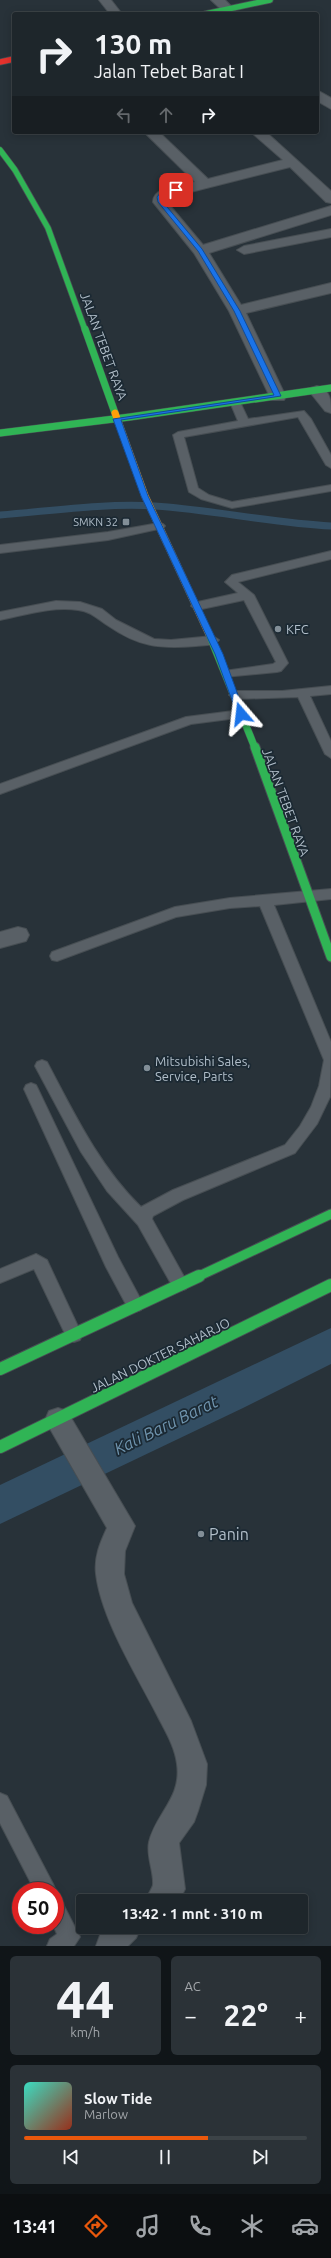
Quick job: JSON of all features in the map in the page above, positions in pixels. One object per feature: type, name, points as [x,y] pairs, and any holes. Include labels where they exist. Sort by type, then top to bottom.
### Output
[{"type":"main road","points":[[214,12],[270,0]]},
{"type":"main road","points":[[0,62],[12,59]]},
{"type":"main road","name":"JALAN TEBET RAYA","points":[[0,150],[15,170],[48,228],[144,496],[228,674],[306,896],[331,957]]},
{"type":"main road","points":[[0,433],[117,419],[324,389]]},
{"type":"main road","points":[[0,1369],[331,1214]]},
{"type":"main road","name":"JALAN DOKTER SAHARJO","points":[[0,1447],[331,1286]]},
{"type":"street","points":[[105,0],[114,12]]},
{"type":"street","points":[[216,0],[228,9]]},
{"type":"street","points":[[319,96],[331,105]]},
{"type":"street","points":[[154,134],[204,183]]},
{"type":"street","points":[[260,134],[331,198]]},
{"type":"street","points":[[278,396],[237,311],[202,254],[160,202],[160,197],[163,194],[204,183],[293,162]]},
{"type":"street","points":[[202,254],[331,210]]},
{"type":"street","points":[[202,254],[331,233]]},
{"type":"street","points":[[237,311],[331,288]]},
{"type":"street","points":[[324,389],[331,408]]},
{"type":"street","points":[[58,1420],[121,1526],[111,1551],[110,1574],[118,1604],[131,1634],[181,1731],[192,1764],[191,1785],[183,1812],[171,1826],[164,1843],[165,1865],[169,1889],[166,1894]]},
{"type":"street","points":[[112,1946],[112,1941],[117,1934]]},
{"type":"lane","points":[[235,402],[244,423]]},
{"type":"lane","points":[[331,465],[306,419],[300,413],[178,435],[193,490],[205,497],[232,505],[331,488]]},
{"type":"lane","points":[[0,549],[100,537],[158,526]]},
{"type":"lane","points":[[228,674],[277,668],[282,663],[248,595],[231,582],[236,578],[331,555]]},
{"type":"lane","points":[[197,606],[248,595]]},
{"type":"lane","points":[[0,616],[56,605],[80,606],[98,612],[112,623],[152,643],[171,644],[212,640]]},
{"type":"lane","points":[[235,695],[266,696],[303,694],[331,690]]},
{"type":"lane","points":[[303,694],[331,754]]},
{"type":"lane","points":[[0,789],[190,720],[241,714]]},
{"type":"lane","points":[[57,956],[175,912],[230,903],[331,894]]},
{"type":"lane","points":[[144,1220],[146,1212],[178,1195],[290,1149],[304,1135],[330,1076],[331,1061],[265,901]]},
{"type":"lane","points":[[42,1066],[88,1152],[110,1184],[128,1206],[144,1220],[180,1284]]},
{"type":"lane","points":[[31,1088],[112,1262],[135,1305]]},
{"type":"lane","points":[[0,1276],[36,1261],[41,1265],[74,1335]]},
{"type":"lane","points":[[0,1803],[41,1882]]},
{"type":"lane","points":[[57,1946],[70,1937],[64,1926]]},
{"type":"waterway","points":[[0,515],[97,506],[136,505],[199,510],[287,522],[331,526]]},
{"type":"waterway","name":"Kali Baru Barat","points":[[0,1505],[230,1396],[331,1345]]},
{"type":"traffic: fast","points":[[214,12],[270,0]]},
{"type":"traffic: fast","points":[[0,150],[15,170],[48,228],[115,413]]},
{"type":"traffic: fast","points":[[0,433],[130,417],[331,388]]},
{"type":"traffic: fast","points":[[209,634],[243,713],[300,876],[331,957]]},
{"type":"traffic: fast","points":[[0,1369],[331,1214]]},
{"type":"traffic: fast","points":[[0,1447],[331,1285]]},
{"type":"traffic: slow","points":[[115,413],[145,496],[209,634]]},
{"type":"traffic: jam","points":[[0,62],[12,59]]},
{"type":"place","name":"SMKN 32","points":[[126,522]]},
{"type":"place","name":"KFC","points":[[278,629]]},
{"type":"place","name":"Mitsubishi Sales, Service, Parts","points":[[147,1068]]},
{"type":"place","name":"Panin","points":[[201,1534]]},
{"type":"route","points":[[176,190],[163,194],[160,197],[160,202],[200,250],[237,311],[278,396],[117,419],[144,496],[228,674],[241,714]]}]
